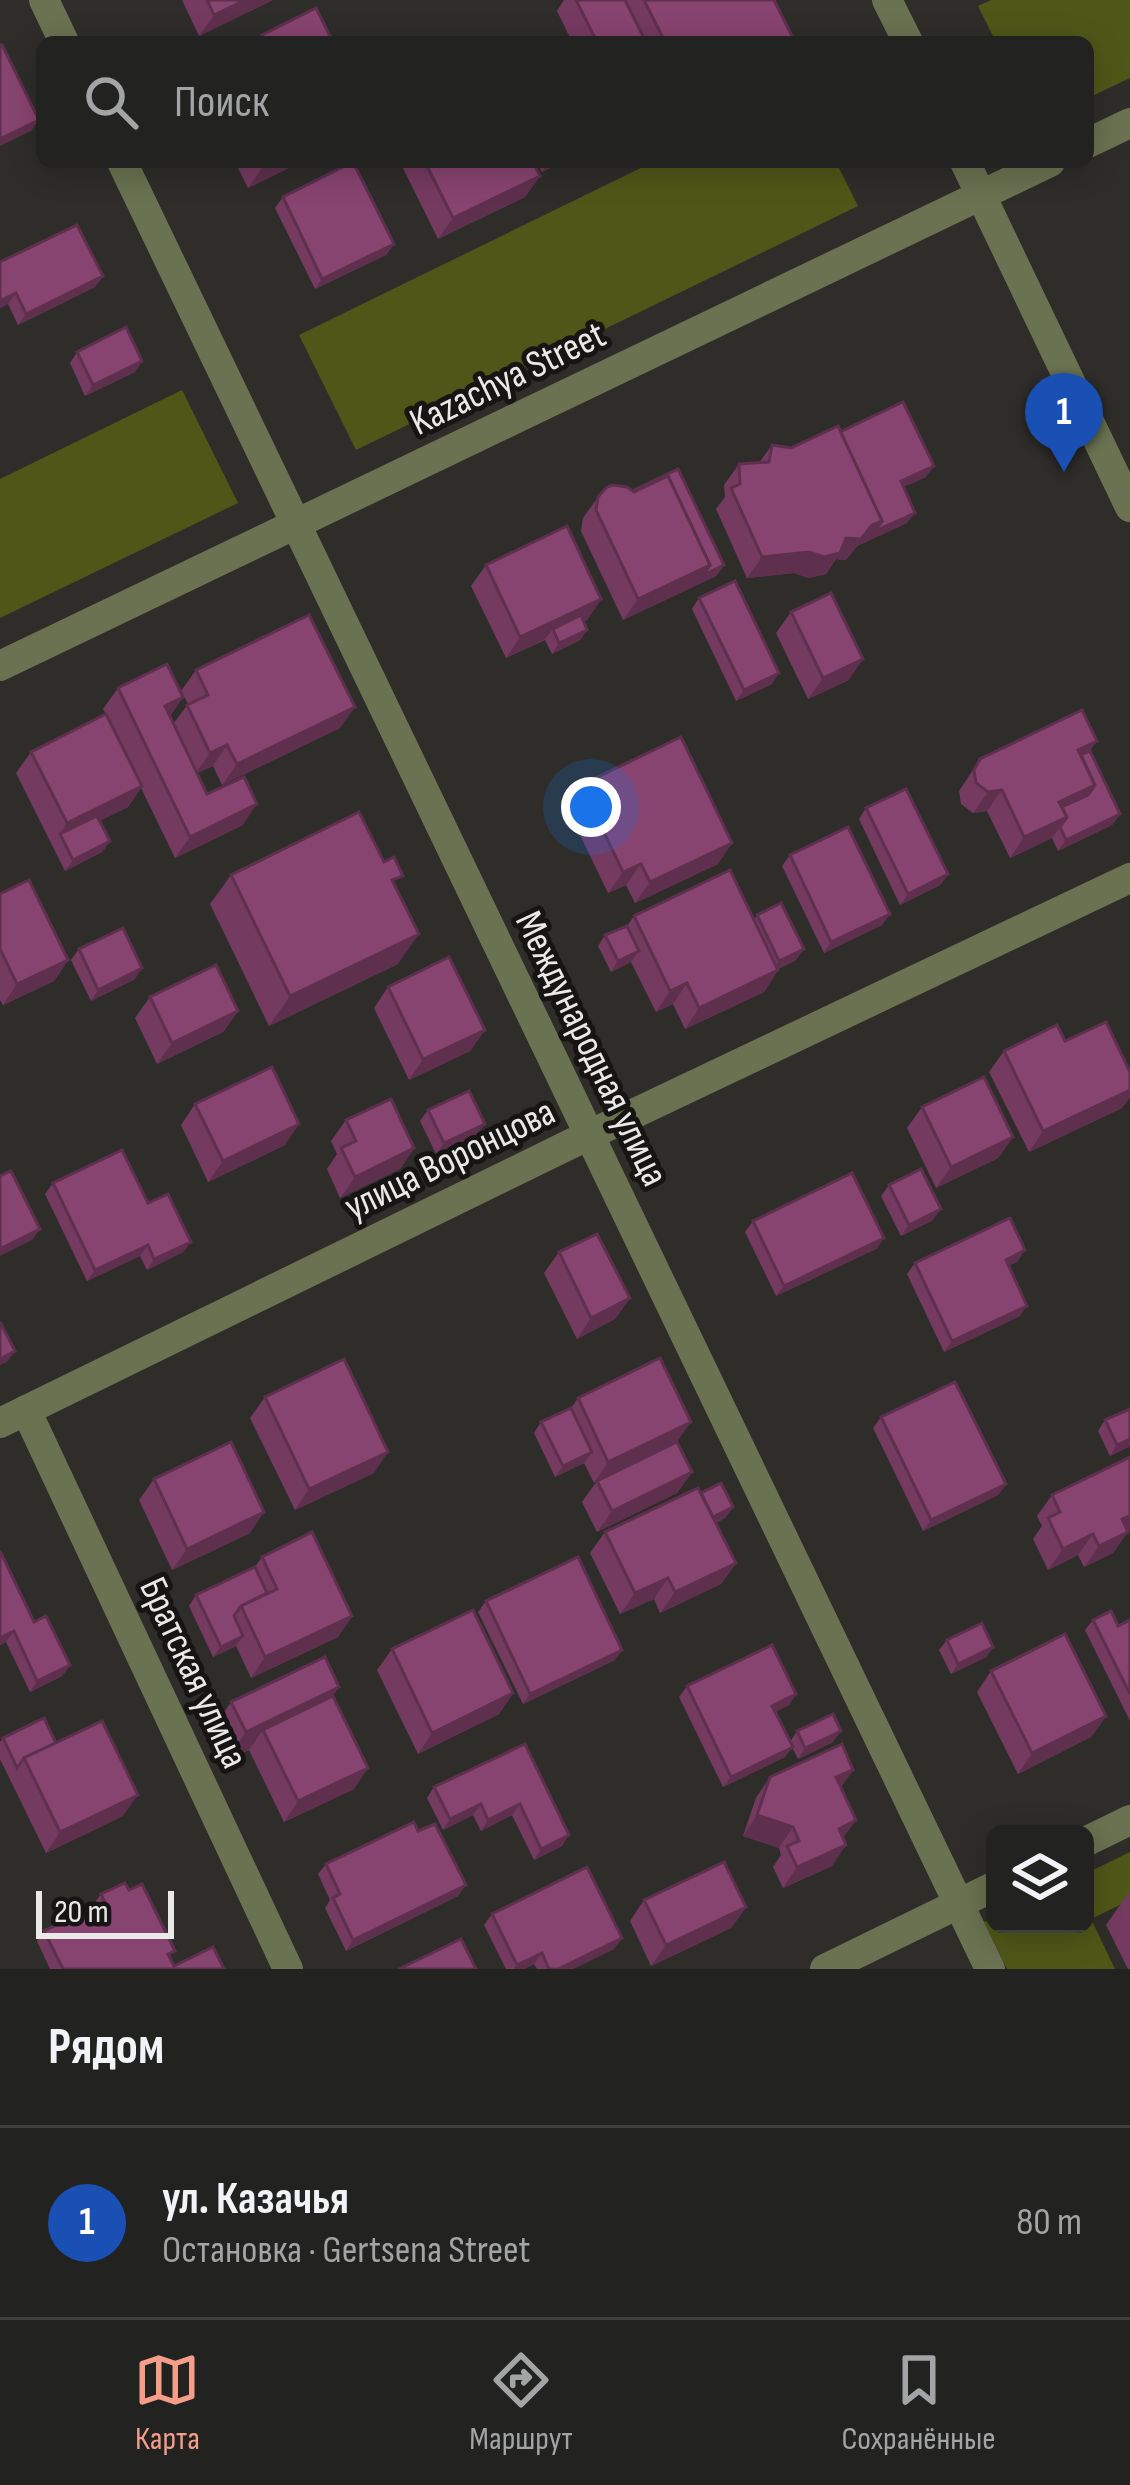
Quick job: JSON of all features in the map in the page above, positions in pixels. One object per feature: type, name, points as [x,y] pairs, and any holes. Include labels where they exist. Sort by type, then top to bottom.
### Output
[{"type":"street","points":[[44,0],[61,36]]},
{"type":"street","points":[[887,0],[905,36]]},
{"type":"street","points":[[1094,140],[1130,123]]},
{"type":"street","name":"Международная улица","points":[[125,168],[990,1969]]},
{"type":"street","points":[[968,168],[1130,507]]},
{"type":"street","name":"Kazachya Street","points":[[0,666],[1038,168]]},
{"type":"street","name":"улица Воронцова","points":[[13,1416],[1130,878]]},
{"type":"street","name":"Братская улица","points":[[13,1416],[289,1969]]},
{"type":"street","points":[[1094,1838],[1130,1820]]},
{"type":"street","points":[[825,1969],[986,1890]]},
{"type":"green space","points":[[991,0],[1130,0],[1130,78],[1094,95],[1094,36],[993,36],[978,6]]},
{"type":"green space","points":[[641,168],[839,168],[858,206],[356,450],[299,335]]},
{"type":"green space","points":[[182,390],[238,503],[0,618],[0,479]]},
{"type":"green space","points":[[1130,1852],[1130,1900],[1094,1918],[1094,1870]]},
{"type":"green space","points":[[1094,1925],[1115,1969],[1007,1969],[989,1933],[1094,1933]]},
{"type":"building","points":[[207,0],[245,0],[214,15]]},
{"type":"building","points":[[576,0],[625,0],[643,36],[594,36]]},
{"type":"building","points":[[644,0],[774,0],[792,36],[662,36]]},
{"type":"building","points":[[316,8],[330,36],[262,36]]},
{"type":"building","points":[[0,45],[2,45],[36,121],[0,139]]},
{"type":"building","points":[[341,168],[356,168],[394,244],[322,279],[283,197]]},
{"type":"building","points":[[428,168],[536,168],[540,176],[453,218]]},
{"type":"building","points":[[77,225],[103,276],[26,314],[16,293],[0,301],[0,262]]},
{"type":"building","points":[[126,327],[142,361],[93,385],[77,352]]},
{"type":"building","points":[[903,402],[934,466],[901,481],[915,513],[875,531],[882,521],[840,432]]},
{"type":"building","points":[[838,426],[882,521],[861,539],[846,538],[840,553],[762,557],[731,488],[740,484],[739,464],[769,462],[772,445],[791,448]]},
{"type":"building","points":[[678,469],[724,565],[703,575],[710,565],[668,476],[632,491]]},
{"type":"building","points":[[668,476],[710,565],[638,599],[596,510],[598,497],[613,485],[634,492]]},
{"type":"building","points":[[567,526],[601,599],[520,637],[486,565]]},
{"type":"building","points":[[735,581],[779,673],[744,690],[699,598]]},
{"type":"building","points":[[831,593],[863,659],[823,678],[791,612]]},
{"type":"building","points":[[309,615],[355,707],[237,764],[227,745],[210,753],[187,705],[208,695],[196,670]]},
{"type":"building","points":[[581,615],[587,630],[559,643],[553,629]]},
{"type":"building","points":[[167,664],[183,697],[165,706],[207,794],[244,777],[257,804],[190,837],[118,688]]},
{"type":"building","points":[[1082,710],[1097,741],[1078,750],[1095,785],[1059,802],[1067,817],[1024,837],[1002,790],[988,792],[976,783],[974,770],[980,759]]},
{"type":"building","points":[[106,714],[142,786],[67,823],[31,752]]},
{"type":"building","points":[[681,737],[732,843],[650,882],[641,864],[623,872],[581,785]]},
{"type":"building","points":[[1090,751],[1120,814],[1066,840],[1060,827],[1067,817],[1062,807],[1088,795],[1095,785],[1081,755]]},
{"type":"building","points":[[906,789],[948,874],[908,894],[866,808]]},
{"type":"building","points":[[359,812],[384,862],[394,857],[403,876],[392,880],[419,934],[290,996],[231,875]]},
{"type":"building","points":[[97,816],[110,841],[73,860],[60,834]]},
{"type":"building","points":[[848,827],[890,914],[831,942],[790,855]]},
{"type":"building","points":[[730,870],[778,970],[699,1008],[687,983],[670,991],[634,916]]},
{"type":"building","points":[[29,880],[68,960],[17,984],[0,949],[0,894]]},
{"type":"building","points":[[781,903],[804,949],[779,961],[757,915]]},
{"type":"building","points":[[627,926],[639,951],[618,961],[605,935]]},
{"type":"building","points":[[123,928],[142,968],[98,990],[79,949]]},
{"type":"building","points":[[449,957],[485,1030],[423,1059],[388,987]]},
{"type":"building","points":[[216,965],[238,1011],[172,1043],[150,997]]},
{"type":"building","points":[[1106,1022],[1130,1072],[1130,1090],[1043,1131],[1004,1051],[1057,1025],[1065,1041]]},
{"type":"building","points":[[272,1067],[299,1124],[223,1161],[195,1104]]},
{"type":"building","points":[[984,1077],[1013,1137],[951,1167],[922,1107]]},
{"type":"building","points":[[469,1091],[485,1124],[444,1143],[428,1110]]},
{"type":"building","points":[[391,1099],[414,1148],[355,1177],[341,1148],[356,1141],[346,1120]]},
{"type":"building","points":[[122,1150],[148,1203],[168,1194],[191,1242],[154,1259],[148,1245],[95,1270],[53,1183]]},
{"type":"building","points":[[921,1169],[941,1209],[909,1225],[889,1185]]},
{"type":"building","points":[[11,1171],[40,1229],[0,1249],[0,1176]]},
{"type":"building","points":[[852,1173],[884,1238],[784,1286],[753,1221]]},
{"type":"building","points":[[1010,1218],[1025,1250],[1006,1260],[1027,1306],[952,1341],[915,1263]]},
{"type":"building","points":[[597,1234],[630,1298],[591,1318],[559,1252]]},
{"type":"building","points":[[0,1322],[15,1351],[0,1359]]},
{"type":"building","points":[[660,1358],[691,1422],[608,1462],[578,1398]]},
{"type":"building","points":[[344,1359],[388,1452],[309,1489],[265,1397]]},
{"type":"building","points":[[955,1382],[1006,1484],[931,1520],[881,1417]]},
{"type":"building","points":[[571,1408],[592,1452],[563,1466],[541,1422]]},
{"type":"building","points":[[1130,1409],[1130,1439],[1117,1445],[1105,1420]]},
{"type":"building","points":[[231,1442],[264,1512],[187,1549],[154,1479]]},
{"type":"building","points":[[677,1442],[692,1472],[612,1511],[597,1481]]},
{"type":"building","points":[[1130,1457],[1130,1516],[1122,1519],[1128,1532],[1099,1546],[1093,1534],[1063,1549],[1048,1518],[1060,1512],[1052,1495]]},
{"type":"building","points":[[721,1483],[733,1507],[713,1517],[701,1493]]},
{"type":"building","points":[[698,1488],[736,1563],[675,1592],[668,1578],[635,1593],[605,1532]]},
{"type":"building","points":[[312,1532],[352,1616],[265,1657],[241,1606],[277,1589],[262,1557]]},
{"type":"building","points":[[0,1551],[34,1622],[46,1616],[70,1665],[37,1681],[14,1631],[0,1638]]},
{"type":"building","points":[[578,1557],[622,1650],[530,1694],[486,1601]]},
{"type":"building","points":[[255,1567],[267,1593],[241,1606],[234,1616],[243,1636],[221,1647],[196,1595]]},
{"type":"building","points":[[473,1610],[513,1693],[432,1733],[392,1649]]},
{"type":"building","points":[[1111,1611],[1118,1626],[1130,1620],[1130,1694],[1093,1620]]},
{"type":"building","points":[[982,1623],[993,1647],[958,1664],[947,1640]]},
{"type":"building","points":[[1065,1634],[1106,1716],[1032,1753],[991,1671]]},
{"type":"building","points":[[772,1645],[796,1694],[772,1706],[793,1747],[731,1777],[687,1686]]},
{"type":"building","points":[[325,1657],[339,1687],[246,1732],[231,1702]]},
{"type":"building","points":[[333,1696],[368,1768],[298,1801],[263,1730]]},
{"type":"building","points":[[833,1714],[841,1731],[805,1748],[797,1731]]},
{"type":"building","points":[[44,1718],[56,1743],[24,1758],[17,1768],[3,1738]]},
{"type":"building","points":[[102,1721],[138,1795],[60,1832],[24,1758]]},
{"type":"building","points":[[525,1744],[569,1835],[541,1849],[520,1804],[488,1820],[481,1804],[450,1819],[434,1787]]},
{"type":"building","points":[[842,1744],[853,1770],[836,1777],[856,1820],[839,1829],[846,1845],[797,1867],[787,1846],[799,1841],[793,1827],[757,1815],[770,1777]]},
{"type":"building","points":[[414,1822],[418,1831],[435,1824],[466,1885],[353,1940],[333,1898],[340,1894],[326,1864]]},
{"type":"building","points":[[724,1862],[746,1907],[666,1945],[644,1900]]},
{"type":"building","points":[[587,1867],[622,1938],[558,1969],[549,1969],[542,1953],[517,1965],[492,1914]]},
{"type":"building","points":[[125,1883],[129,1890],[142,1884],[175,1951],[168,1954],[174,1966],[213,1947],[224,1969],[63,1969],[44,1931],[105,1902],[101,1894]]},
{"type":"building","points":[[461,1939],[476,1969],[399,1969]]},
{"type":"place","name":"ул. Казачья","points":[[1064,472]]}]
